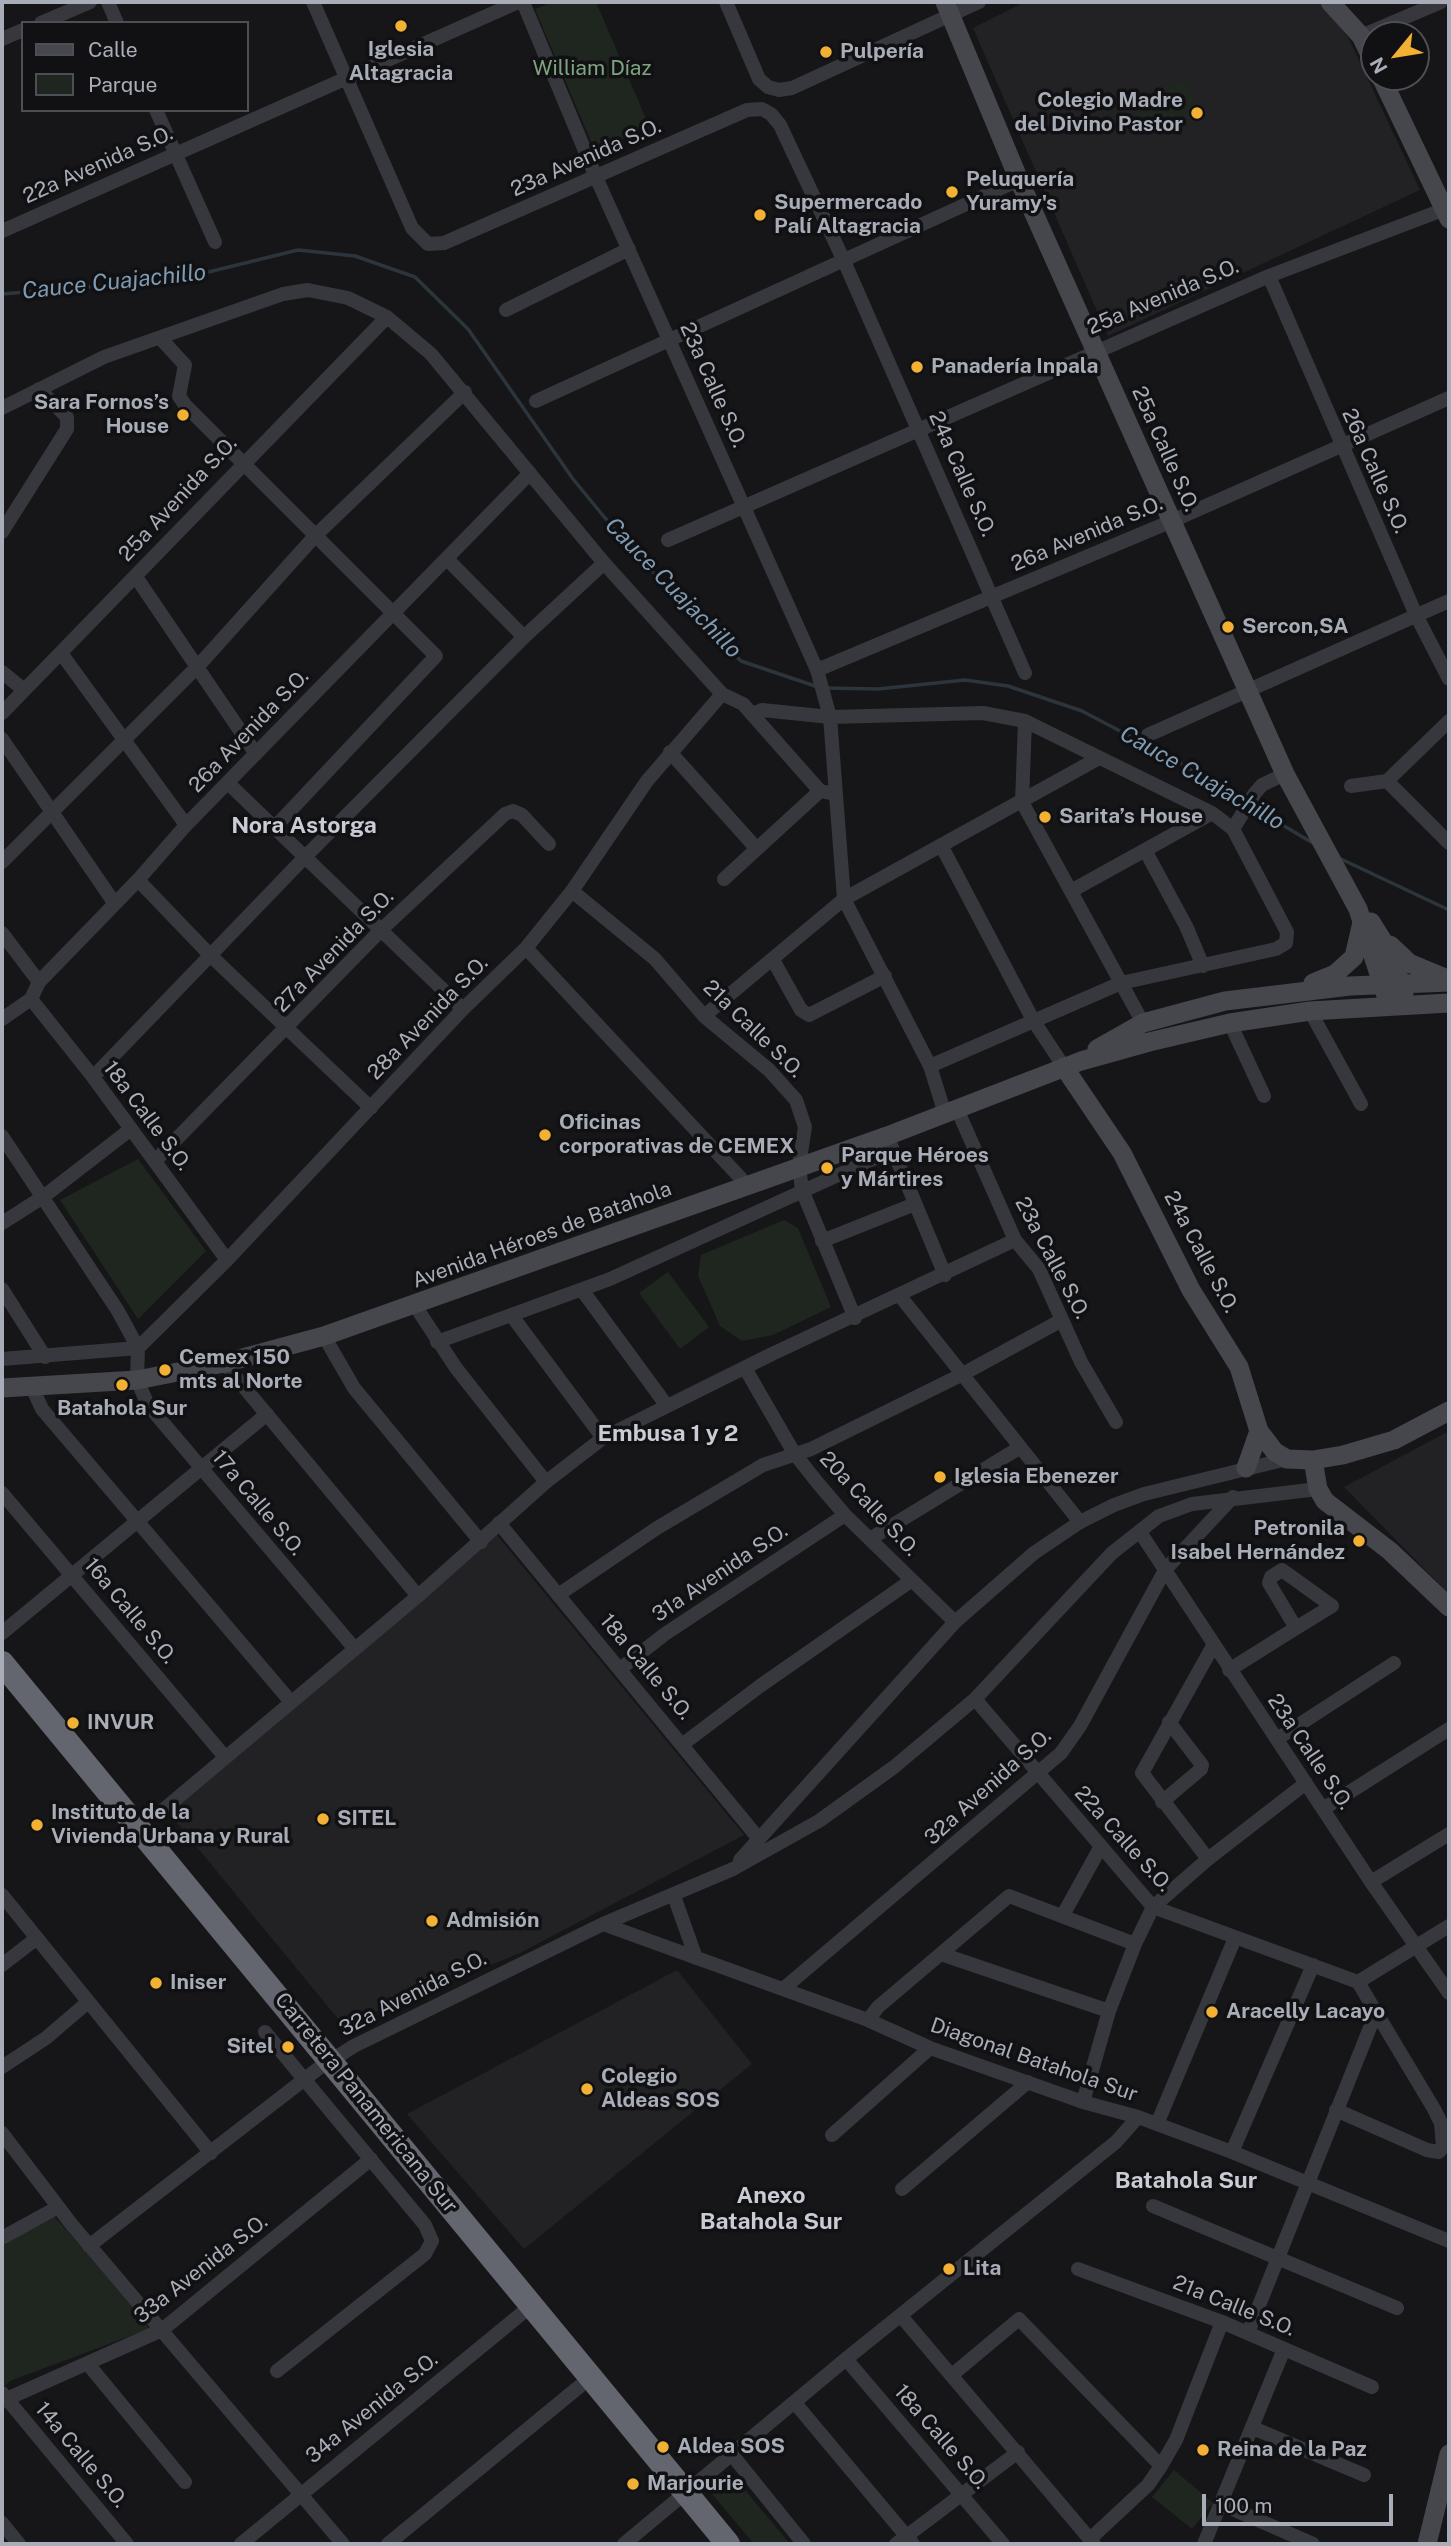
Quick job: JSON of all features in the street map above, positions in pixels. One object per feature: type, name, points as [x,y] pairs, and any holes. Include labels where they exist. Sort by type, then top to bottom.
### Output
[{"type":"highway","name":"Carretera Panamericana Sur","points":[[2,1663],[318,2069]]},
{"type":"highway","name":"Carretera Panamericana Sur","points":[[2,1688],[318,2069],[526,2309],[680,2497],[711,2544]]},
{"type":"highway","name":"Carretera Panamericana Sur","points":[[526,2309],[580,2386],[680,2497],[728,2544]]},
{"type":"street","points":[[45,21],[90,2]]},
{"type":"street","points":[[108,2],[116,21]]},
{"type":"street","points":[[313,2],[347,78]]},
{"type":"street","name":"22a Avenida S.O.","points":[[2,231],[521,2]]},
{"type":"street","name":"23a Calle S.O.","points":[[521,2],[818,675],[830,718],[827,792],[844,899],[885,976],[1015,1240],[1039,1269],[1081,1362],[1116,1422]]},
{"type":"street","points":[[726,2],[759,79],[768,87],[779,90],[792,88],[948,8],[979,2]]},
{"type":"street","points":[[1330,2],[1360,35]]},
{"type":"street","points":[[1396,21],[1441,2]]},
{"type":"street","name":"25a Calle S.O.","points":[[948,8],[1019,180],[1248,691],[1307,819],[1360,915],[1393,983]]},
{"type":"street","points":[[2,39],[21,31]]},
{"type":"street","name":"23a Avenida S.O.","points":[[347,78],[412,228],[428,244],[444,243],[747,110],[762,110]]},
{"type":"street","points":[[1388,91],[1448,211]]},
{"type":"street","name":"24a Calle S.O.","points":[[762,110],[780,125],[844,261],[1025,673]]},
{"type":"street","points":[[157,112],[215,242]]},
{"type":"street","points":[[536,401],[1019,180]]},
{"type":"street","name":"25a Avenida S.O.","points":[[668,540],[1269,276],[1448,211]]},
{"type":"street","points":[[506,310],[629,249]]},
{"type":"street","name":"26a Calle S.O.","points":[[1269,276],[1416,615],[1449,679]]},
{"type":"street","points":[[2,408],[104,358],[284,294],[308,290],[348,298],[387,317],[431,354],[465,392],[604,563],[722,694],[743,704],[827,792],[724,879]]},
{"type":"street","name":"25a Avenida S.O.","points":[[2,713],[136,577],[242,463],[387,317]]},
{"type":"street","points":[[160,338],[185,365],[179,396],[185,405],[436,656],[275,828]]},
{"type":"street","points":[[2,532],[67,429],[67,417],[39,389]]},
{"type":"street","points":[[2,862],[199,665],[315,536],[465,392]]},
{"type":"street","name":"26a Avenida S.O.","points":[[818,675],[992,596],[1172,522],[1340,444],[1449,398]]},
{"type":"street","name":"26a Avenida S.O.","points":[[31,999],[39,982],[187,825],[530,473]]},
{"type":"street","points":[[447,559],[524,637]]},
{"type":"street","points":[[93,1077],[305,857],[524,637],[604,563]]},
{"type":"street","points":[[136,577],[199,665],[256,754]]},
{"type":"street","points":[[1148,735],[1449,601]]},
{"type":"street","points":[[61,653],[187,825]]},
{"type":"street","points":[[2,672],[24,690]]},
{"type":"street","name":"28a Avenida S.O.","points":[[138,1348],[227,1260],[463,1009],[526,948],[572,891],[670,752],[722,694]]},
{"type":"street","points":[[753,714],[762,710],[830,718],[983,713],[1025,721],[1212,813],[1233,829],[1287,932],[1286,943],[1276,949],[1121,983],[930,1066]]},
{"type":"street","points":[[1025,721],[1022,802],[1143,1023]]},
{"type":"street","points":[[1351,786],[1387,780],[1449,721]]},
{"type":"street","points":[[2,739],[115,904]]},
{"type":"street","points":[[670,752],[757,849]]},
{"type":"street","points":[[704,1016],[844,899],[1098,758]]},
{"type":"street","points":[[1233,829],[1262,785],[1286,774]]},
{"type":"street","points":[[1387,780],[1449,843]]},
{"type":"street","points":[[228,783],[463,1009]]},
{"type":"street","name":"27a Avenida S.O.","points":[[155,1161],[287,1030],[381,930],[505,814],[513,811],[522,815],[549,844]]},
{"type":"street","points":[[1071,891],[1212,813]]},
{"type":"street","points":[[941,845],[1033,1020],[1073,1064]]},
{"type":"street","points":[[1146,850],[1186,926],[1203,966]]},
{"type":"street","points":[[138,880],[211,956],[371,1108]]},
{"type":"street","name":"21a Calle S.O.","points":[[572,891],[655,959],[704,1016],[769,1070],[796,1100],[805,1127],[799,1166],[802,1190],[855,1318]]},
{"type":"street","points":[[1290,992],[1345,967],[1359,944],[1360,915]]},
{"type":"street","name":"25a Calle S.O.","points":[[1360,915],[1381,936],[1398,1004]]},
{"type":"street","points":[[2,933],[39,982]]},
{"type":"street","points":[[1381,936],[1409,963],[1449,981]]},
{"type":"street","points":[[526,948],[748,1186]]},
{"type":"street","points":[[773,960],[801,1010],[809,1015],[885,976]]},
{"type":"street","name":"Avenida Héroes de Batahola","points":[[1073,1064],[1143,1023],[1225,1001],[1290,992],[1449,981]]},
{"type":"street","points":[[2,1019],[31,999]]},
{"type":"street","name":"18a Calle S.O.","points":[[31,999],[93,1077],[227,1260]]},
{"type":"street","name":"Avenida Héroes de Batahola","points":[[2,1388],[137,1380],[224,1363],[324,1336],[799,1166],[890,1143],[951,1112],[1073,1064],[1230,1023],[1310,1011],[1449,1003]]},
{"type":"street","points":[[1310,1011],[1361,1104]]},
{"type":"street","points":[[1230,1023],[1264,1096]]},
{"type":"street","name":"24a Calle S.O.","points":[[1073,1064],[1122,1153],[1191,1290],[1239,1367],[1259,1431],[1276,1451],[1287,1459]]},
{"type":"street","points":[[2,1223],[43,1197],[131,1129]]},
{"type":"street","points":[[2,1136],[118,1311],[138,1348],[137,1380]]},
{"type":"street","points":[[437,1342],[582,1290],[802,1190],[890,1143],[945,1275]]},
{"type":"street","points":[[822,1241],[915,1204]]},
{"type":"street","points":[[163,1810],[418,1596],[547,1482],[603,1438],[1015,1240]]},
{"type":"street","points":[[2,1289],[45,1357]]},
{"type":"street","points":[[582,1290],[667,1406]]},
{"type":"street","points":[[900,1296],[1080,1522]]},
{"type":"street","points":[[414,1304],[437,1342],[547,1482]]},
{"type":"street","points":[[512,1316],[603,1438]]},
{"type":"street","points":[[558,1595],[657,1528],[763,1465],[811,1449],[1062,1320]]},
{"type":"street","points":[[324,1336],[354,1388],[481,1542]]},
{"type":"street","points":[[2,1359],[138,1348]]},
{"type":"street","points":[[224,1363],[418,1596]]},
{"type":"street","name":"20a Calle S.O.","points":[[745,1368],[794,1453],[845,1515],[955,1622]]},
{"type":"street","name":"17a Calle S.O.","points":[[137,1380],[148,1405],[355,1649]]},
{"type":"street","points":[[32,1387],[42,1409],[291,1702]]},
{"type":"street","points":[[733,1869],[955,1622],[994,1585],[1080,1522],[1144,1494],[1287,1459],[1313,1460],[1394,1440],[1449,1411]]},
{"type":"street","points":[[2,1633],[267,1414]]},
{"type":"street","points":[[1246,1468],[1259,1431]]},
{"type":"street","points":[[870,1539],[1019,1448]]},
{"type":"street","points":[[1313,1460],[1318,1489],[1338,1514],[1390,1551],[1449,1606]]},
{"type":"street","name":"32a Avenida S.O.","points":[[89,2246],[318,2069],[402,2020],[603,1924],[733,1869],[819,1822],[894,1767],[975,1699],[1112,1553],[1159,1516],[1192,1504],[1233,1497],[1318,1489]]},
{"type":"street","name":"16a Calle S.O.","points":[[2,1493],[225,1757]]},
{"type":"street","name":"32a Avenida S.O.","points":[[783,1989],[1061,1754],[1080,1726],[1166,1570],[1233,1497]]},
{"type":"street","name":"31a Avenida S.O.","points":[[620,1669],[665,1634],[845,1515]]},
{"type":"street","name":"18a Calle S.O.","points":[[499,1523],[759,1839]]},
{"type":"street","name":"23a Calle S.O.","points":[[1140,1532],[1371,1882],[1449,1993]]},
{"type":"street","points":[[1229,1670],[1332,1606],[1282,1570],[1276,1572],[1269,1583],[1296,1628]]},
{"type":"street","points":[[683,1744],[760,1686],[912,1580]]},
{"type":"street","points":[[1208,1859],[1142,1773],[1213,1646]]},
{"type":"street","points":[[1277,1739],[1394,1663]]},
{"type":"street","name":"22a Calle S.O.","points":[[975,1699],[1038,1776],[1153,1907],[1357,1982]]},
{"type":"street","points":[[1163,1802],[1201,1769],[1202,1765],[1169,1722]]},
{"type":"street","points":[[1324,1809],[1449,1729]]},
{"type":"street","points":[[1083,2102],[1110,2011],[1135,1944],[1153,1907],[1208,1859],[1306,1783]]},
{"type":"street","points":[[1371,1882],[1449,1833]]},
{"type":"street","points":[[1063,1915],[1100,1848]]},
{"type":"street","points":[[2,1895],[211,2153]]},
{"type":"street","points":[[674,1896],[696,1958]]},
{"type":"street","points":[[868,2020],[878,2007],[944,1955],[1009,1896],[1135,1944]]},
{"type":"street","name":"Diagonal Batahola Sur","points":[[603,1924],[868,2020],[930,2048],[1083,2102],[1138,2117],[1232,2152],[1449,2241]]},
{"type":"street","points":[[1336,2110],[1427,2150],[1439,2152],[1443,2147],[1441,2123],[1434,2109],[1357,1982],[1449,1926]]},
{"type":"street","points":[[2,1965],[37,1938]]},
{"type":"street","points":[[1157,2124],[1235,1938]]},
{"type":"street","points":[[944,1955],[1110,2011]]},
{"type":"street","points":[[1232,2152],[1313,1965]]},
{"type":"street","points":[[2,2067],[46,2038],[88,2002]]},
{"type":"street","points":[[1248,2333],[1375,2015]]},
{"type":"street","points":[[265,2032],[318,2069],[371,2159],[425,2225],[432,2241],[425,2254],[277,2371]]},
{"type":"street","points":[[832,2135],[930,2048]]},
{"type":"street","points":[[902,2189],[1028,2082]]},
{"type":"street","points":[[624,2544],[733,2456],[846,2359],[1116,2142],[1138,2117]]},
{"type":"street","points":[[2,2133],[89,2246],[343,2544]]},
{"type":"street","name":"33a Avenida S.O.","points":[[3,2397],[88,2364],[162,2330],[371,2159]]},
{"type":"street","points":[[1153,2206],[1397,2308]]},
{"type":"street","points":[[2,2238],[58,2207]]},
{"type":"street","name":"21a Calle S.O.","points":[[1078,2269],[1222,2322],[1372,2387]]},
{"type":"street","name":"34a Avenida S.O.","points":[[241,2544],[526,2309]]},
{"type":"street","points":[[901,2316],[1092,2542],[1147,2485],[1177,2440],[1222,2322]]},
{"type":"street","points":[[952,2375],[1019,2319],[1161,2466]]},
{"type":"street","points":[[1203,2544],[1284,2349]]},
{"type":"street","name":"18a Calle S.O.","points":[[846,2359],[1003,2544]]},
{"type":"street","points":[[88,2364],[185,2482]]},
{"type":"street","points":[[388,2544],[580,2386]]},
{"type":"street","name":"14a Calle S.O.","points":[[3,2397],[127,2544]]},
{"type":"street","points":[[795,2403],[905,2542],[1018,2452]]},
{"type":"street","points":[[1253,2428],[1364,2475]]},
{"type":"street","points":[[1427,2544],[1449,2454]]},
{"type":"street","points":[[733,2456],[804,2544]]},
{"type":"street","points":[[1221,2504],[1313,2544]]},
{"type":"street","points":[[2,2523],[19,2544]]},
{"type":"shaded area","name":"Colegio Madre del Divino Pastor","points":[[1025,2],[1322,2],[1348,37],[1360,62],[1360,91],[1373,91],[1420,190],[1108,336],[973,28]]},
{"type":"shaded area","points":[[1449,1431],[1449,1594],[1344,1487]]},
{"type":"shaded area","name":"SITEL","points":[[496,1534],[744,1835],[520,1953],[343,2025],[169,1813]]},
{"type":"shaded area","name":"Colegio Aldeas SOS","points":[[677,1970],[752,2064],[524,2249],[407,2114]]},
{"type":"green space","name":"William Díaz","points":[[553,2],[596,2],[650,128],[595,151],[535,9]]},
{"type":"green space","points":[[1184,80],[1199,111],[1149,136],[1133,104]]},
{"type":"green space","points":[[138,1159],[206,1251],[138,1319],[60,1200]]},
{"type":"green space","points":[[784,1220],[798,1228],[831,1307],[773,1335],[742,1341],[720,1326],[698,1276],[701,1255]]},
{"type":"green space","points":[[668,1272],[709,1327],[680,1349],[639,1293]]},
{"type":"green space","points":[[54,2216],[142,2316],[149,2329],[10,2381],[2,2388],[2,2246]]},
{"type":"green space","points":[[1174,2470],[1213,2503],[1192,2529],[1152,2497]]},
{"type":"green space","points":[[730,2473],[790,2544],[754,2544],[707,2488],[721,2475]]},
{"type":"waterway","name":"Cauce Cuajachillo","points":[[2,294],[180,279],[298,250],[355,256],[415,277],[468,329],[573,479],[633,552],[741,661],[818,687]]},
{"type":"waterway","name":"Cauce Cuajachillo","points":[[825,688],[878,689],[965,680],[1008,686],[1082,711],[1175,760],[1244,802]]},
{"type":"waterway","name":"Cauce Cuajachillo","points":[[1250,806],[1313,843]]},
{"type":"waterway","name":"Cauce Cuajachillo","points":[[1341,859],[1449,910]]},
{"type":"place","name":"Iglesia Altagracia","points":[[401,26]]},
{"type":"place","name":"Pulpería","points":[[826,52]]},
{"type":"place","name":"Colegio Madre del Divino Pastor","points":[[1197,113]]},
{"type":"place","name":"Peluquería Yuramy's","points":[[952,192]]},
{"type":"place","name":"Supermercado Palí Altagracia","points":[[760,215]]},
{"type":"place","name":"Panadería Inpala","points":[[917,367]]},
{"type":"place","name":"Sara Fornos’s House","points":[[183,415]]},
{"type":"place","name":"Sercon,SA","points":[[1228,627]]},
{"type":"place","name":"Sarita’s House","points":[[1045,817]]},
{"type":"place","name":"Oficinas corporativas de CEMEX","points":[[545,1135]]},
{"type":"place","name":"Parque Héroes y Mártires","points":[[827,1168]]},
{"type":"place","name":"Cemex 150 mts al Norte","points":[[165,1370]]},
{"type":"place","name":"Batahola Sur","points":[[122,1385]]},
{"type":"place","name":"Iglesia Ebenezer","points":[[940,1477]]},
{"type":"place","name":"Petronila Isabel Hernández","points":[[1359,1541]]},
{"type":"place","name":"INVUR","points":[[73,1723]]},
{"type":"place","name":"SITEL","points":[[323,1819]]},
{"type":"place","name":"Instituto de la Vivienda Urbana y Rural","points":[[37,1825]]},
{"type":"place","name":"Admisión","points":[[432,1921]]},
{"type":"place","name":"Iniser","points":[[156,1983]]},
{"type":"place","name":"Aracelly Lacayo","points":[[1212,2012]]},
{"type":"place","name":"Sitel","points":[[288,2047]]},
{"type":"place","name":"Colegio Aldeas SOS","points":[[587,2089]]},
{"type":"place","name":"Lita","points":[[949,2269]]},
{"type":"place","name":"Aldea SOS","points":[[663,2447]]},
{"type":"place","name":"Reina de la Paz","points":[[1203,2450]]},
{"type":"place","name":"Marjourie","points":[[633,2484]]},
{"type":"district","name":"Nora Astorga","points":[[304,826]]},
{"type":"district","name":"Embusa 1 y 2","points":[[668,1434]]},
{"type":"district","name":"Batahola Sur","points":[[1186,2181]]},
{"type":"district","name":"Anexo Batahola Sur","points":[[771,2209]]}]
